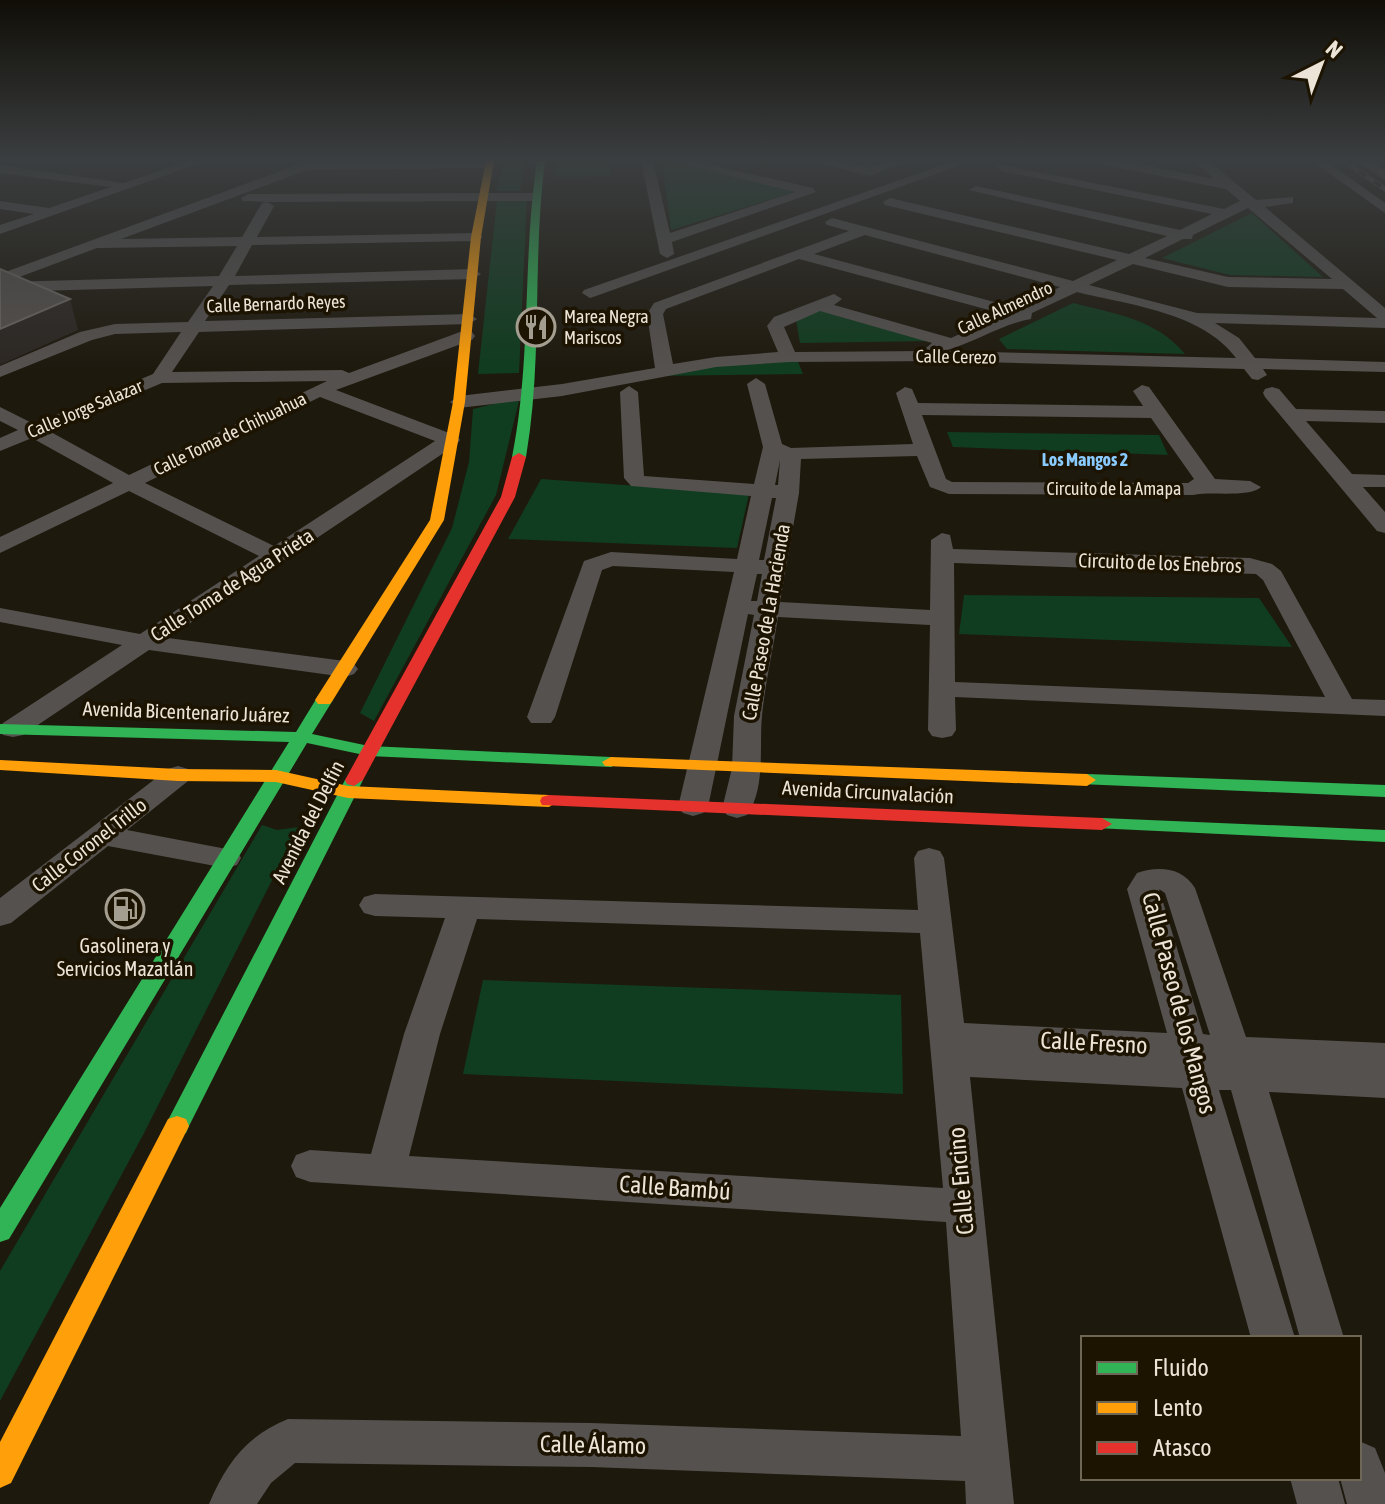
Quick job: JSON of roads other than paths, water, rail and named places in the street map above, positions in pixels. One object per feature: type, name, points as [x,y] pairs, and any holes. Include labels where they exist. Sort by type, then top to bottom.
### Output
[{"type":"street","points":[[0,279],[126,231]]},
{"type":"street","name":"Calle Jorge Salazar","points":[[0,445],[159,378],[224,281],[252,231]]},
{"type":"street","points":[[1,1228],[276,776],[437,520],[459,396],[477,231]]},
{"type":"street","name":"Avenida del Delfín","points":[[0,1473],[369,751],[508,497],[518,465],[530,389],[532,231]]},
{"type":"street","points":[[663,231],[666,247],[707,231]]},
{"type":"street","points":[[590,293],[766,231]]},
{"type":"street","points":[[664,366],[655,314],[660,306],[862,231]]},
{"type":"street","points":[[869,231],[1195,318],[1385,323]]},
{"type":"street","points":[[1015,231],[1238,284],[1347,284]]},
{"type":"street","points":[[1164,231],[1190,236]]},
{"type":"street","name":"Calle Almendro","points":[[943,349],[1026,315],[1200,231]]},
{"type":"street","points":[[1284,231],[1385,316]]},
{"type":"street","points":[[93,244],[476,237]]},
{"type":"street","points":[[796,254],[1026,315]]},
{"type":"street","points":[[0,287],[473,274]]},
{"type":"street","points":[[787,354],[775,326],[840,296]]},
{"type":"street","points":[[818,305],[943,349]]},
{"type":"street","name":"Calle Almendro","points":[[943,349],[985,342],[1026,315]]},
{"type":"street","points":[[1195,318],[1233,342],[1385,526]]},
{"type":"street","name":"Calle Bernardo Reyes","points":[[0,372],[86,336],[115,329],[467,327]]},
{"type":"street","name":"Calle Toma de Chihuahua","points":[[0,546],[319,390],[467,327]]},
{"type":"street","points":[[985,342],[998,351],[1018,358]]},
{"type":"street","name":"Calle Cerezo","points":[[530,389],[664,366],[787,354],[943,349],[1018,358],[1385,367]]},
{"type":"street","points":[[159,378],[359,375]]},
{"type":"street","name":"Calle Paseo de La Hacienda","points":[[737,809],[746,768],[748,716],[769,609],[773,568],[778,452],[756,384]]},
{"type":"street","points":[[459,396],[530,389]]},
{"type":"street","points":[[319,390],[450,440]]},
{"type":"street","name":"Circuito de la Amapa","points":[[926,450],[937,483],[949,488],[1193,489],[1201,485],[1205,480],[1142,391]]},
{"type":"street","points":[[629,392],[634,478],[638,482],[775,492]]},
{"type":"street","points":[[778,452],[926,450],[908,401],[1157,412]]},
{"type":"street","points":[[0,413],[129,483],[277,556]]},
{"type":"street","points":[[1292,415],[1385,417]]},
{"type":"street","name":"Calle Toma de Agua Prieta","points":[[6,729],[277,556],[450,440]]},
{"type":"street","points":[[1346,480],[1385,481]]},
{"type":"street","points":[[1201,485],[1250,487]]},
{"type":"street","name":"Calle Paseo de La Hacienda","points":[[693,807],[747,567],[775,492]]},
{"type":"street","name":"Circuito de los Enebros","points":[[944,618],[943,548],[1250,565],[1264,569],[1273,576],[1343,706]]},
{"type":"street","points":[[541,717],[592,566],[611,559],[773,568]]},
{"type":"street","points":[[740,608],[944,618],[942,730]]},
{"type":"street","points":[[0,615],[144,642],[345,669]]},
{"type":"street","points":[[943,689],[1385,708]]},
{"type":"street","points":[[715,715],[748,716]]},
{"type":"street","name":"Avenida Bicentenario Juárez","points":[[6,729],[302,737],[369,751]]},
{"type":"street","name":"Avenida Circunvalación","points":[[369,751],[1385,791]]},
{"type":"street","points":[[0,765],[178,775],[276,776],[348,792]]},
{"type":"street","name":"Calle Coronel Trillo","points":[[0,915],[178,775]]},
{"type":"street","name":"Avenida Circunvalación","points":[[348,792],[1385,836]]},
{"type":"street","points":[[102,835],[226,858]]},
{"type":"street","name":"Calle Encino","points":[[929,858],[965,1206],[990,1504]]},
{"type":"street","name":"Calle Paseo de los Mangos","points":[[1272,1336],[1143,889],[1148,880],[1155,877],[1168,880],[1179,888],[1240,1063],[1321,1336]]},
{"type":"street","points":[[375,905],[936,922]]},
{"type":"street","points":[[386,1170],[422,1034],[464,909]]},
{"type":"street","name":"Calle Fresno","points":[[948,1048],[1240,1063],[1385,1057]]},
{"type":"street","name":"Calle Fresno","points":[[1240,1063],[1385,1084]]},
{"type":"street","name":"Calle Bambú","points":[[310,1166],[965,1206]]},
{"type":"street","name":"Calle Álamo","points":[[233,1504],[243,1479],[266,1456],[288,1441],[591,1445],[984,1459]]},
{"type":"street","points":[[1361,1471],[1371,1504]]},
{"type":"street","points":[[1315,1480],[1321,1504]]},
{"type":"place","name":"Marea Negra Mariscos","points":[[536,327]]},
{"type":"place","name":"Gasolinera y Servicios Mazatlán","points":[[125,909]]},
{"type":"district","name":"Los Mangos 2","points":[[1085,460]]}]
